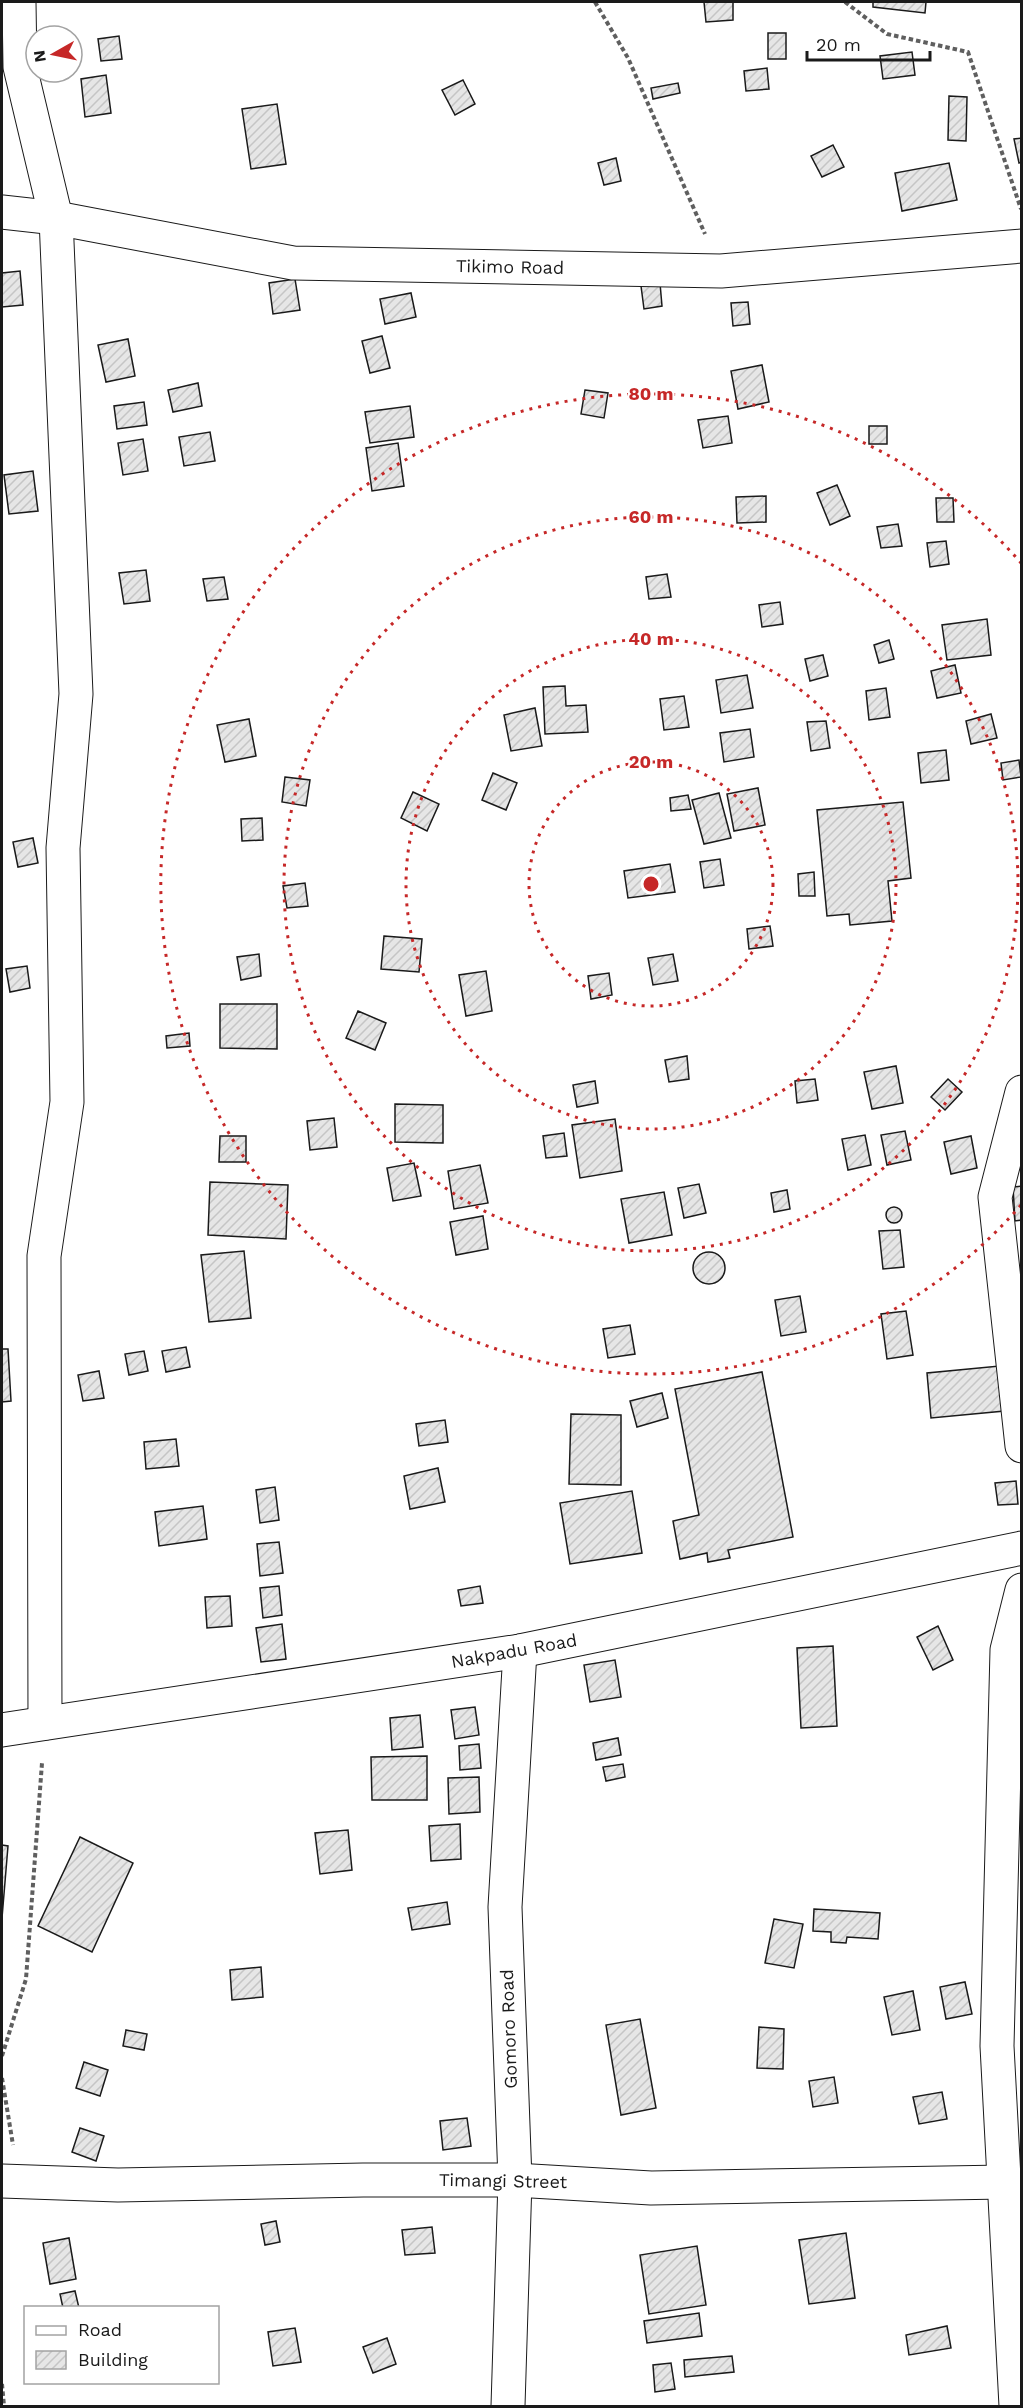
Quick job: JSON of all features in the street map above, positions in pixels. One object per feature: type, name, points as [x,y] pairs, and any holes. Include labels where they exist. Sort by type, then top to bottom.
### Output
[{"type":"street","points":[[19,2],[20,67],[56,218],[76,694],[63,848],[67,1101],[44,1256],[45,1723]]},
{"type":"street","name":"Tikimo Road","points":[[2,213],[56,218],[293,262],[721,271],[1022,246]]},
{"type":"street","points":[[1022,1092],[995,1197],[1022,1446]]},
{"type":"street","name":"Nakpadu Road","points":[[2,1730],[520,1651],[1022,1548]]},
{"type":"street","points":[[1017,2406],[998,2046],[1007,1650],[1022,1590]]},
{"type":"street","name":"Gomoro Road","points":[[508,2406],[515,2180],[505,1907],[520,1651]]},
{"type":"street","name":"Timangi Street","points":[[10,2181],[118,2185],[351,2180],[515,2180],[651,2188],[1005,2182]]},
{"type":"path","points":[[595,2],[628,58],[721,271]]},
{"type":"path","points":[[845,2],[887,34],[968,52],[1022,209]]},
{"type":"path","points":[[2,2056],[26,1978],[45,1723]]},
{"type":"path","points":[[2,2078],[10,2181]]},
{"type":"path","points":[[2,2384],[4,2406]]},
{"type":"building","points":[[704,2],[733,2],[733,20],[706,22]]},
{"type":"building","points":[[873,2],[926,2],[925,13],[873,7]]},
{"type":"building","points":[[768,33],[786,33],[786,59],[768,59]]},
{"type":"building","points":[[119,36],[122,59],[101,61],[98,39]]},
{"type":"building","points":[[912,52],[915,75],[883,79],[880,56]]},
{"type":"building","points":[[767,68],[769,89],[746,91],[744,71]]},
{"type":"building","points":[[106,75],[111,113],[85,117],[82,84],[84,84],[84,79]]},
{"type":"building","points":[[463,80],[475,104],[455,115],[442,90]]},
{"type":"building","points":[[678,83],[680,93],[653,99],[651,88]]},
{"type":"building","points":[[949,96],[967,97],[966,141],[948,140]]},
{"type":"building","points":[[277,104],[286,164],[251,169],[242,109]]},
{"type":"building","points":[[1022,138],[1022,162],[1019,163],[1014,139]]},
{"type":"building","points":[[833,145],[844,167],[822,177],[811,156]]},
{"type":"building","points":[[616,158],[621,181],[604,185],[598,163]]},
{"type":"building","points":[[949,163],[957,200],[902,211],[895,173]]},
{"type":"building","points":[[20,271],[23,305],[2,307],[2,273]]},
{"type":"building","points":[[295,279],[300,310],[273,314],[269,283]]},
{"type":"building","points":[[660,283],[662,306],[644,309],[641,286]]},
{"type":"building","points":[[411,293],[416,317],[385,324],[380,299]]},
{"type":"building","points":[[748,302],[750,324],[733,326],[731,303]]},
{"type":"building","points":[[382,336],[390,368],[370,373],[362,341]]},
{"type":"building","points":[[128,339],[135,376],[106,382],[98,345]]},
{"type":"building","points":[[762,365],[769,402],[738,409],[731,371]]},
{"type":"building","points":[[198,383],[202,406],[173,412],[168,390]]},
{"type":"building","points":[[585,390],[608,393],[604,418],[581,414]]},
{"type":"building","points":[[144,402],[147,425],[117,429],[114,406]]},
{"type":"building","points":[[410,406],[414,437],[370,443],[365,412]]},
{"type":"building","points":[[728,416],[732,443],[703,448],[698,420]]},
{"type":"building","points":[[869,426],[887,426],[887,444],[869,444]]},
{"type":"building","points":[[210,432],[215,461],[184,466],[179,437]]},
{"type":"building","points":[[143,439],[148,471],[123,475],[118,443]]},
{"type":"building","points":[[398,443],[404,486],[372,491],[366,448]]},
{"type":"building","points":[[33,471],[38,511],[9,514],[4,475]]},
{"type":"building","points":[[837,485],[850,516],[830,525],[817,493]]},
{"type":"building","points":[[766,496],[766,522],[737,523],[736,497]]},
{"type":"building","points":[[936,498],[953,498],[954,522],[937,522]]},
{"type":"building","points":[[898,524],[902,546],[881,548],[877,527]]},
{"type":"building","points":[[946,541],[949,564],[930,567],[927,543]]},
{"type":"building","points":[[146,570],[150,601],[124,604],[119,573]]},
{"type":"building","points":[[667,574],[671,597],[649,599],[646,577]]},
{"type":"building","points":[[224,577],[228,599],[207,601],[203,579]]},
{"type":"building","points":[[780,602],[783,624],[762,627],[759,605]]},
{"type":"building","points":[[987,619],[991,655],[947,660],[942,625]]},
{"type":"building","points":[[889,640],[894,659],[879,663],[874,645]]},
{"type":"building","points":[[823,655],[828,676],[810,681],[805,659]]},
{"type":"building","points":[[955,665],[961,693],[937,698],[931,671]]},
{"type":"building","points":[[747,675],[753,708],[721,713],[716,680]]},
{"type":"building","points":[[565,686],[566,706],[586,705],[588,732],[545,734],[543,687]]},
{"type":"building","points":[[886,688],[890,717],[869,720],[866,691]]},
{"type":"building","points":[[684,696],[689,727],[664,730],[660,699]]},
{"type":"building","points":[[535,708],[542,746],[511,751],[504,715]]},
{"type":"building","points":[[991,714],[997,738],[971,744],[966,721]]},
{"type":"building","points":[[249,719],[256,756],[225,762],[217,725]]},
{"type":"building","points":[[826,721],[830,748],[811,751],[807,722]]},
{"type":"building","points":[[750,729],[754,757],[724,762],[720,733]]},
{"type":"building","points":[[946,750],[949,780],[921,783],[918,753]]},
{"type":"building","points":[[1019,760],[1021,777],[1003,780],[1001,763]]},
{"type":"building","points":[[493,773],[517,783],[506,810],[482,800]]},
{"type":"building","points":[[285,777],[310,780],[306,806],[282,802]]},
{"type":"building","points":[[758,788],[765,825],[734,831],[727,794]]},
{"type":"building","points":[[413,792],[439,804],[427,831],[401,818]]},
{"type":"building","points":[[719,793],[731,838],[704,844],[692,800]]},
{"type":"building","points":[[688,795],[691,809],[671,811],[670,798]]},
{"type":"building","points":[[903,802],[911,878],[888,881],[892,921],[850,925],[849,914],[827,916],[817,810]]},
{"type":"building","points":[[262,818],[263,840],[242,841],[241,819]]},
{"type":"building","points":[[33,838],[38,863],[18,867],[13,842]]},
{"type":"building","points":[[720,859],[724,885],[704,888],[700,862]]},
{"type":"building","points":[[670,864],[675,892],[628,898],[624,871]]},
{"type":"building","points":[[814,872],[815,896],[799,896],[798,874]]},
{"type":"building","points":[[305,883],[308,906],[287,908],[283,886]]},
{"type":"building","points":[[770,926],[773,946],[749,949],[747,929]]},
{"type":"building","points":[[384,936],[422,939],[419,972],[381,969]]},
{"type":"building","points":[[259,954],[261,976],[241,980],[237,957]]},
{"type":"building","points":[[673,954],[678,981],[653,985],[648,958]]},
{"type":"building","points":[[27,966],[30,988],[10,992],[6,969]]},
{"type":"building","points":[[486,971],[492,1011],[466,1016],[459,975]]},
{"type":"building","points":[[609,973],[612,995],[591,999],[588,976]]},
{"type":"building","points":[[220,1004],[277,1004],[277,1049],[220,1048]]},
{"type":"building","points":[[358,1011],[386,1023],[375,1050],[346,1038]]},
{"type":"building","points":[[189,1033],[190,1046],[167,1048],[166,1036]]},
{"type":"building","points":[[687,1056],[689,1079],[669,1082],[665,1060]]},
{"type":"building","points":[[896,1066],[903,1103],[872,1109],[864,1072]]},
{"type":"building","points":[[815,1079],[818,1100],[797,1103],[795,1081]]},
{"type":"building","points":[[948,1079],[962,1092],[945,1110],[931,1097]]},
{"type":"building","points":[[595,1081],[598,1103],[577,1107],[573,1085]]},
{"type":"building","points":[[395,1104],[443,1105],[443,1143],[395,1142]]},
{"type":"building","points":[[334,1118],[337,1147],[310,1150],[307,1121]]},
{"type":"building","points":[[615,1119],[622,1171],[580,1178],[572,1125]]},
{"type":"building","points":[[905,1131],[911,1160],[887,1165],[881,1135]]},
{"type":"building","points":[[564,1133],[567,1156],[546,1158],[543,1136]]},
{"type":"building","points":[[865,1135],[871,1165],[848,1170],[842,1139]]},
{"type":"building","points":[[220,1136],[246,1136],[246,1162],[219,1162]]},
{"type":"building","points":[[971,1136],[977,1168],[951,1174],[944,1142]]},
{"type":"building","points":[[414,1163],[421,1196],[393,1201],[387,1168]]},
{"type":"building","points":[[480,1165],[488,1203],[454,1209],[448,1171]]},
{"type":"building","points":[[210,1182],[288,1185],[286,1239],[208,1235]]},
{"type":"building","points":[[699,1184],[706,1213],[684,1218],[678,1188]]},
{"type":"building","points":[[1022,1186],[1022,1220],[1015,1221],[1013,1187]]},
{"type":"building","points":[[787,1190],[790,1209],[774,1212],[771,1193]]},
{"type":"building","points":[[664,1192],[672,1235],[629,1243],[621,1199]]},
{"type":"building","points":[[891,1207],[897,1207],[902,1215],[900,1221],[891,1223],[886,1218],[886,1212]]},
{"type":"building","points":[[483,1216],[488,1249],[456,1255],[450,1222]]},
{"type":"building","points":[[900,1230],[904,1267],[883,1269],[879,1231]]},
{"type":"building","points":[[244,1251],[251,1318],[209,1322],[201,1255]]},
{"type":"building","points":[[709,1252],[720,1257],[725,1268],[720,1279],[709,1284],[698,1279],[693,1268],[698,1257]]},
{"type":"building","points":[[800,1296],[806,1332],[781,1336],[775,1300]]},
{"type":"building","points":[[906,1311],[913,1355],[887,1359],[881,1314]]},
{"type":"building","points":[[630,1325],[635,1354],[608,1358],[603,1329]]},
{"type":"building","points":[[186,1347],[190,1367],[166,1372],[162,1351]]},
{"type":"building","points":[[2,1349],[8,1349],[11,1401],[2,1402]]},
{"type":"building","points":[[144,1351],[148,1371],[129,1375],[125,1354]]},
{"type":"building","points":[[1010,1365],[1015,1410],[931,1418],[927,1373]]},
{"type":"building","points":[[99,1371],[104,1398],[83,1401],[78,1375]]},
{"type":"building","points":[[762,1372],[793,1537],[728,1550],[730,1558],[708,1562],[707,1553],[680,1559],[673,1521],[699,1515],[675,1389]]},
{"type":"building","points":[[662,1393],[668,1418],[637,1427],[630,1401]]},
{"type":"building","points":[[571,1414],[621,1415],[621,1485],[569,1484]]},
{"type":"building","points":[[445,1420],[448,1442],[419,1446],[416,1424]]},
{"type":"building","points":[[176,1439],[179,1466],[146,1469],[144,1442]]},
{"type":"building","points":[[438,1468],[445,1502],[410,1509],[404,1476]]},
{"type":"building","points":[[1016,1481],[1018,1504],[998,1505],[995,1483]]},
{"type":"building","points":[[275,1487],[279,1520],[260,1523],[256,1490]]},
{"type":"building","points":[[632,1491],[642,1553],[570,1564],[560,1503]]},
{"type":"building","points":[[203,1506],[207,1539],[159,1546],[155,1512]]},
{"type":"building","points":[[279,1542],[283,1573],[260,1576],[257,1544]]},
{"type":"building","points":[[279,1586],[282,1615],[263,1618],[260,1588]]},
{"type":"building","points":[[480,1586],[483,1603],[461,1606],[458,1590]]},
{"type":"building","points":[[230,1596],[232,1626],[207,1628],[205,1597]]},
{"type":"building","points":[[282,1624],[286,1659],[261,1662],[256,1628]]},
{"type":"building","points":[[938,1626],[953,1660],[933,1670],[917,1637]]},
{"type":"building","points":[[833,1646],[837,1726],[801,1728],[797,1648]]},
{"type":"building","points":[[615,1660],[621,1697],[590,1702],[584,1665]]},
{"type":"building","points":[[475,1707],[479,1735],[455,1739],[451,1710]]},
{"type":"building","points":[[420,1715],[423,1747],[392,1750],[390,1718]]},
{"type":"building","points":[[618,1738],[621,1755],[596,1760],[593,1743]]},
{"type":"building","points":[[479,1744],[481,1768],[460,1770],[459,1746]]},
{"type":"building","points":[[427,1756],[427,1800],[372,1800],[371,1757]]},
{"type":"building","points":[[623,1764],[625,1777],[606,1781],[603,1767]]},
{"type":"building","points":[[479,1777],[480,1812],[449,1814],[448,1778]]},
{"type":"building","points":[[460,1824],[461,1859],[431,1861],[429,1826]]},
{"type":"building","points":[[348,1830],[352,1870],[320,1874],[315,1833]]},
{"type":"building","points":[[80,1837],[133,1863],[92,1952],[38,1926]]},
{"type":"building","points":[[2,1845],[8,1846],[2,1918]]},
{"type":"building","points":[[447,1902],[450,1924],[412,1930],[408,1908]]},
{"type":"building","points":[[814,1909],[880,1913],[878,1939],[847,1937],[846,1943],[831,1942],[831,1932],[813,1931]]},
{"type":"building","points":[[774,1919],[803,1924],[794,1968],[765,1963]]},
{"type":"building","points":[[261,1967],[263,1997],[232,2000],[230,1970]]},
{"type":"building","points":[[965,1982],[972,2014],[946,2019],[940,1987]]},
{"type":"building","points":[[913,1991],[920,2030],[892,2035],[884,1997]]},
{"type":"building","points":[[640,2019],[656,2108],[621,2115],[606,2025]]},
{"type":"building","points":[[759,2027],[784,2029],[783,2069],[757,2068]]},
{"type":"building","points":[[126,2030],[147,2034],[144,2050],[123,2046]]},
{"type":"building","points":[[84,2062],[108,2070],[100,2096],[76,2088]]},
{"type":"building","points":[[834,2077],[838,2103],[813,2107],[809,2081]]},
{"type":"building","points":[[942,2092],[947,2119],[919,2124],[913,2097]]},
{"type":"building","points":[[467,2118],[471,2146],[443,2150],[440,2121]]},
{"type":"building","points":[[80,2128],[104,2136],[96,2161],[72,2152]]},
{"type":"building","points":[[276,2221],[280,2242],[265,2245],[261,2224]]},
{"type":"building","points":[[432,2227],[435,2253],[405,2255],[402,2230]]},
{"type":"building","points":[[846,2233],[855,2298],[809,2304],[799,2240]]},
{"type":"building","points":[[69,2238],[76,2279],[50,2284],[43,2243]]},
{"type":"building","points":[[697,2246],[706,2305],[649,2314],[640,2255]]},
{"type":"building","points":[[75,2291],[79,2306],[63,2306],[60,2294]]},
{"type":"building","points":[[699,2313],[702,2336],[647,2343],[644,2321]]},
{"type":"building","points":[[947,2326],[951,2348],[909,2355],[906,2335]]},
{"type":"building","points":[[295,2328],[301,2362],[273,2366],[268,2332]]},
{"type":"building","points":[[387,2338],[396,2364],[373,2373],[363,2347]]},
{"type":"building","points":[[732,2356],[734,2372],[685,2377],[684,2360]]},
{"type":"building","points":[[671,2363],[675,2389],[655,2392],[653,2365]]}]
